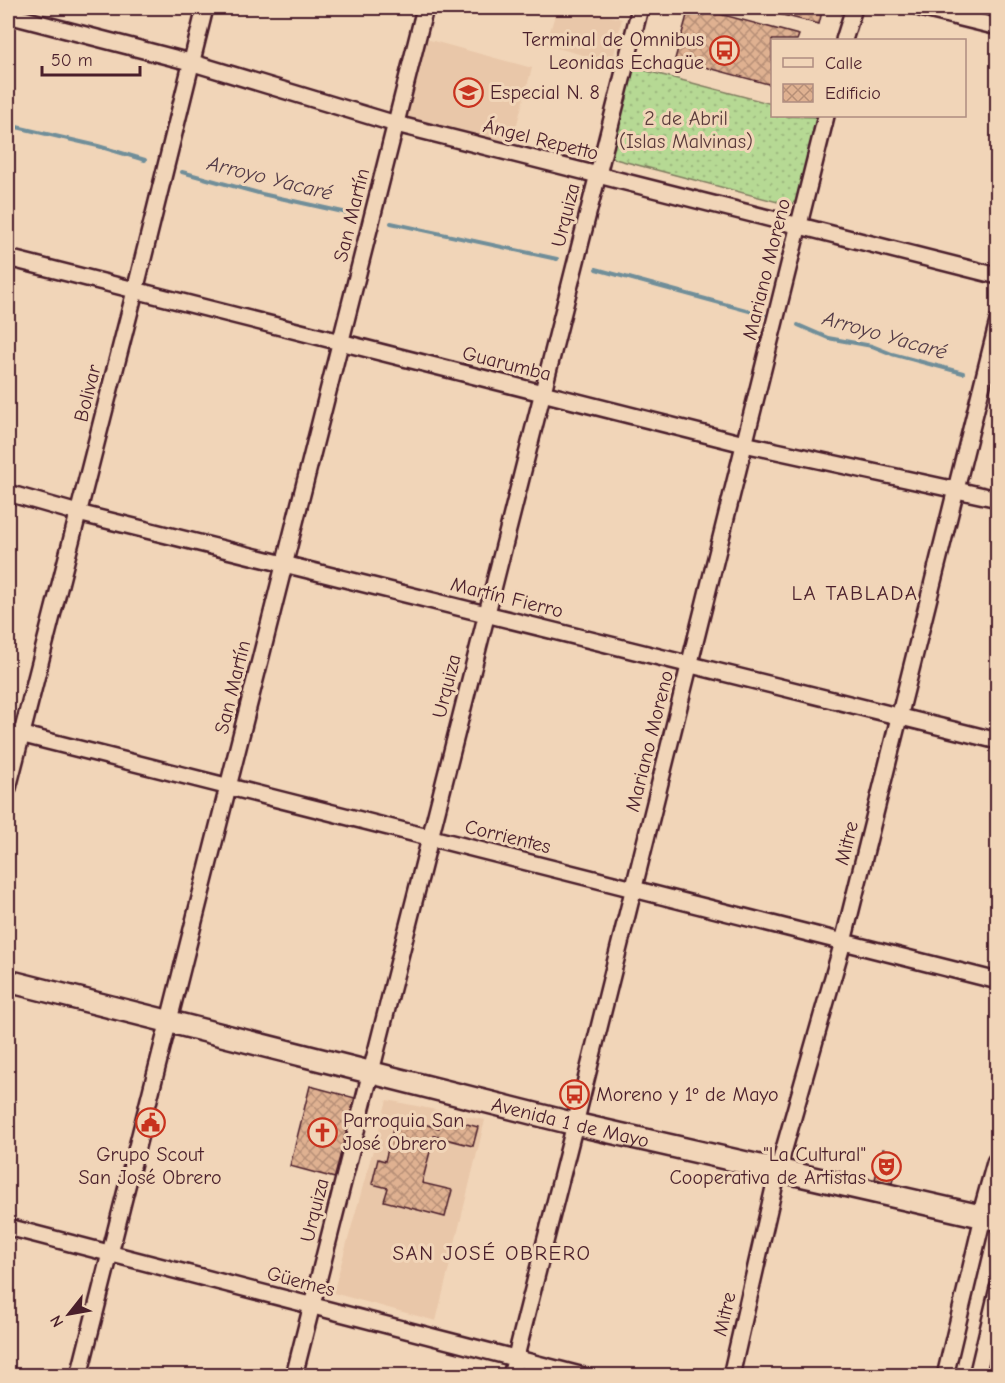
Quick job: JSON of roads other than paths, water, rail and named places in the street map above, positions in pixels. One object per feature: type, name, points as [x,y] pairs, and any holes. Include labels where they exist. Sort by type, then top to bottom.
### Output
[{"type":"main road","name":"Avenida 1 de Mayo","points":[[8,981],[575,1124],[990,1218]]},
{"type":"main road","points":[[990,1218],[998,1163]]},
{"type":"street","name":"Bolivar","points":[[8,788],[14,733],[78,513],[205,8]]},
{"type":"street","name":"San Martín","points":[[79,1376],[425,8]]},
{"type":"street","name":"Urquiza","points":[[294,1376],[639,8]]},
{"type":"street","points":[[844,39],[854,8]]},
{"type":"street","points":[[920,8],[998,27]]},
{"type":"street","name":"Ángel Repetto","points":[[8,15],[190,62],[396,124],[998,276]]},
{"type":"street","name":"Mariano Moreno","points":[[511,1376],[826,117]]},
{"type":"street","name":"Guarumba","points":[[8,258],[744,444],[998,499]]},
{"type":"street","name":"Mitre","points":[[731,1376],[778,1170],[843,942],[998,321]]},
{"type":"street","name":"Martín Fierro","points":[[8,493],[78,513],[998,741]]},
{"type":"street","name":"Corrientes","points":[[14,733],[998,981]]},
{"type":"street","points":[[945,1376],[990,1218]]},
{"type":"street","name":"Güemes","points":[[8,1227],[584,1376]]},
{"type":"street","points":[[977,1376],[998,1288]]},
{"type":"waterway","name":"Arroyo Yacaré","points":[[8,125],[98,146],[145,160]]},
{"type":"waterway","name":"Arroyo Yacaré","points":[[182,172],[262,194],[352,214]]},
{"type":"waterway","name":"Arroyo Yacaré","points":[[391,223],[557,259]]},
{"type":"waterway","name":"Arroyo Yacaré","points":[[596,269],[764,315]]},
{"type":"waterway","name":"Arroyo Yacaré","points":[[798,325],[828,338],[872,346],[892,354],[963,373]]},
{"type":"place","name":"Terminal de Omnibus Leonidas Echagüe","points":[[725,50]]},
{"type":"place","name":"Especial N. 8","points":[[469,92]]},
{"type":"place","name":"Moreno y 1º de Mayo","points":[[575,1094]]},
{"type":"place","name":"Grupo Scout San José Obrero","points":[[150,1123]]},
{"type":"place","name":"Parroquia San José Obrero","points":[[322,1132]]},
{"type":"place","name":"\"La Cultural\" Cooperativa de Artistas","points":[[887,1166]]},
{"type":"district","name":"LA TABLADA","points":[[855,593]]},
{"type":"district","name":"SAN JOSÉ OBRERO","points":[[492,1253]]},
{"type":"park label","name":"2 de Abril (Islas Malvinas)","points":[[686,130]]}]
